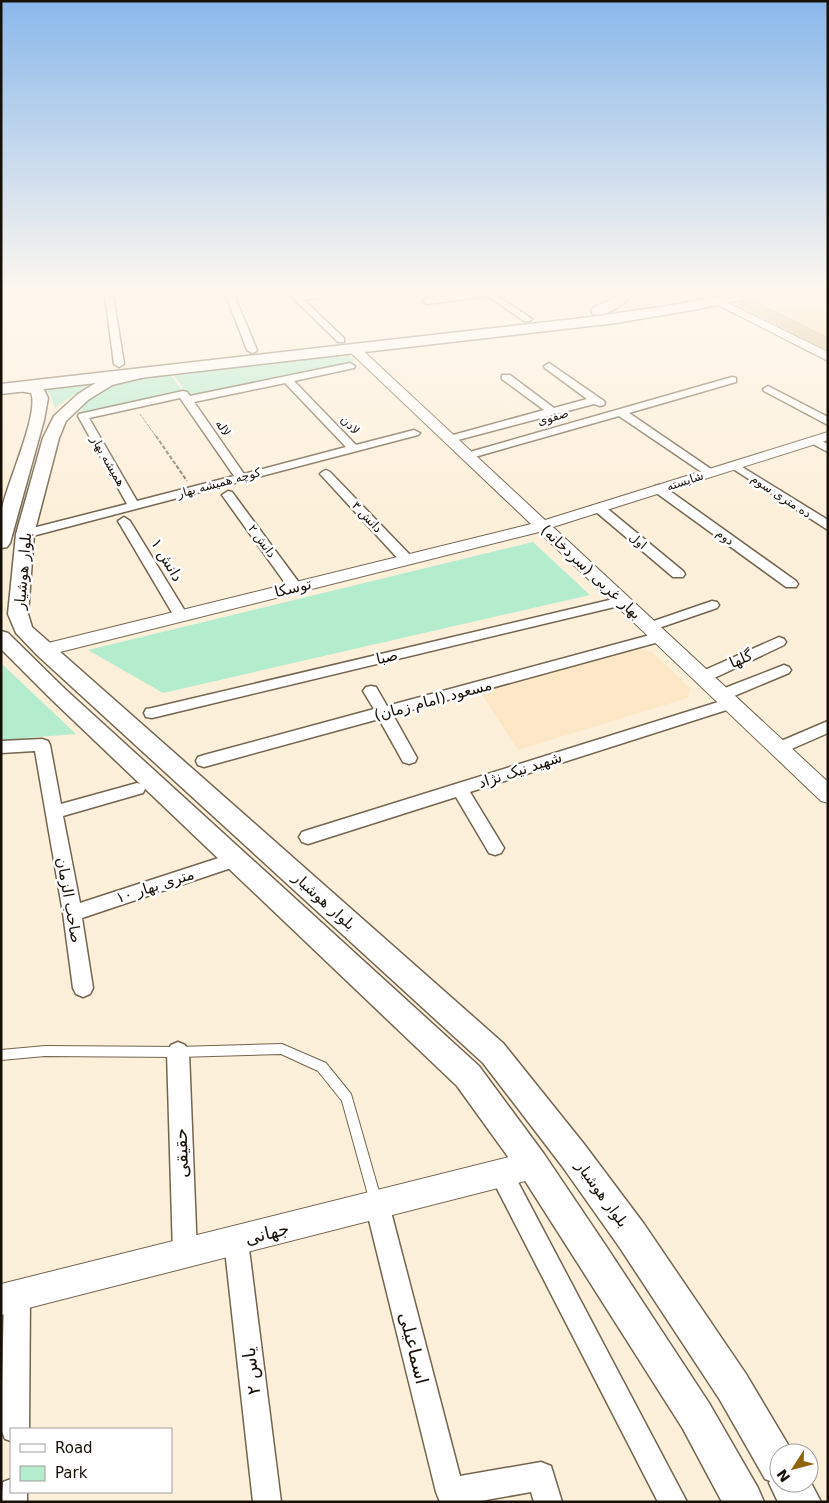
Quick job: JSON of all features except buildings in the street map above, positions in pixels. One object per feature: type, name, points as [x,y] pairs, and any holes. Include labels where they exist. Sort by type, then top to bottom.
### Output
[{"type":"main road","points":[[1,377],[109,365]]},
{"type":"main road","points":[[9,388],[196,365]]},
{"type":"main road","name":"بلوار هوشیار","points":[[152,371],[107,382],[82,397],[60,419],[13,538],[18,614],[23,629],[44,650],[493,1053],[573,1154],[632,1236],[733,1387],[769,1448]]},
{"type":"main road","name":"بلوار هوشیار","points":[[9,388],[37,389],[60,419]]},
{"type":"main road","name":"بلوار هوشیار","points":[[1,638],[58,694],[468,1076],[533,1165],[696,1416],[744,1502]]},
{"type":"main road","points":[[242,865],[267,866],[271,854]]},
{"type":"main road","points":[[286,906],[296,894],[312,891]]},
{"type":"street","name":"بهار غربی (سردخانه)","points":[[369,365],[828,795]]},
{"type":"street","points":[[60,419],[350,366]]},
{"type":"street","points":[[450,439],[552,411],[600,403],[549,366]]},
{"type":"street","points":[[506,377],[552,411]]},
{"type":"street","name":"لادن","points":[[286,378],[354,449]]},
{"type":"street","name":"صفوی","points":[[467,456],[732,380]]},
{"type":"street","points":[[768,389],[828,422]]},
{"type":"street","name":"لاله","points":[[186,397],[241,478]]},
{"type":"street","points":[[621,412],[710,473]]},
{"type":"street","name":"همیشه بهار","points":[[60,419],[134,506]]},
{"type":"street","name":"کوچه همیشه بهار","points":[[13,538],[414,433]]},
{"type":"street","name":"شایسته","points":[[542,526],[828,436]]},
{"type":"street","points":[[813,440],[828,449]]},
{"type":"street","name":"ده متری سوم","points":[[734,466],[828,526]]},
{"type":"street","name":"دانش ۳","points":[[326,474],[407,560]]},
{"type":"street","name":"دوم","points":[[659,489],[791,584]]},
{"type":"street","name":"دانش ۲","points":[[228,495],[296,588]]},
{"type":"street","name":"اول","points":[[599,508],[678,574]]},
{"type":"street","name":"دانش ۱","points":[[124,521],[181,616]]},
{"type":"street","name":"توسکا","points":[[44,650],[542,526]]},
{"type":"street","name":"صبا","points":[[152,713],[622,601]]},
{"type":"street","name":"مسعود (امام زمان)","points":[[204,761],[384,713],[655,632],[712,605]]},
{"type":"street","name":"گلها","points":[[703,676],[779,642]]},
{"type":"street","name":"شهید نیک نژاد","points":[[308,837],[460,789],[727,699],[784,670]]},
{"type":"street","points":[[371,691],[409,758]]},
{"type":"street","points":[[780,748],[828,726]]},
{"type":"street","name":"صاحب الزمان","points":[[1,747],[42,745],[72,913],[83,988]]},
{"type":"street","points":[[54,812],[136,789]]},
{"type":"street","points":[[460,789],[495,848]]},
{"type":"street","name":"۱۰ متری بهار","points":[[72,913],[242,865]]},
{"type":"street","name":"حقیقی","points":[[178,1052],[185,1254]]},
{"type":"street","name":"جهانی","points":[[9,1298],[533,1165]]},
{"type":"street","points":[[501,1173],[673,1502]]},
{"type":"street","name":"اسماعیلی","points":[[377,1204],[450,1492],[540,1476],[548,1502]]},
{"type":"street","name":"یاس ۲","points":[[236,1241],[267,1502]]},
{"type":"street","points":[[9,1298],[15,1428]]},
{"type":"lane","points":[[1,1056],[45,1051],[178,1052],[282,1049],[322,1067],[347,1098],[377,1204]]},
{"type":"path","points":[[134,405],[194,490]]},
{"type":"shaded area","points":[[630,647],[652,652],[690,688],[688,698],[518,750],[479,690]]},
{"type":"green space","points":[[240,365],[340,365],[190,397],[172,373]]},
{"type":"green space","points":[[169,373],[182,390],[81,413],[83,403],[109,386]]},
{"type":"green space","points":[[88,385],[55,408],[50,394],[44,389]]},
{"type":"green space","points":[[533,542],[590,595],[163,693],[88,650]]},
{"type":"green space","points":[[1,663],[76,734],[1,740]]}]
